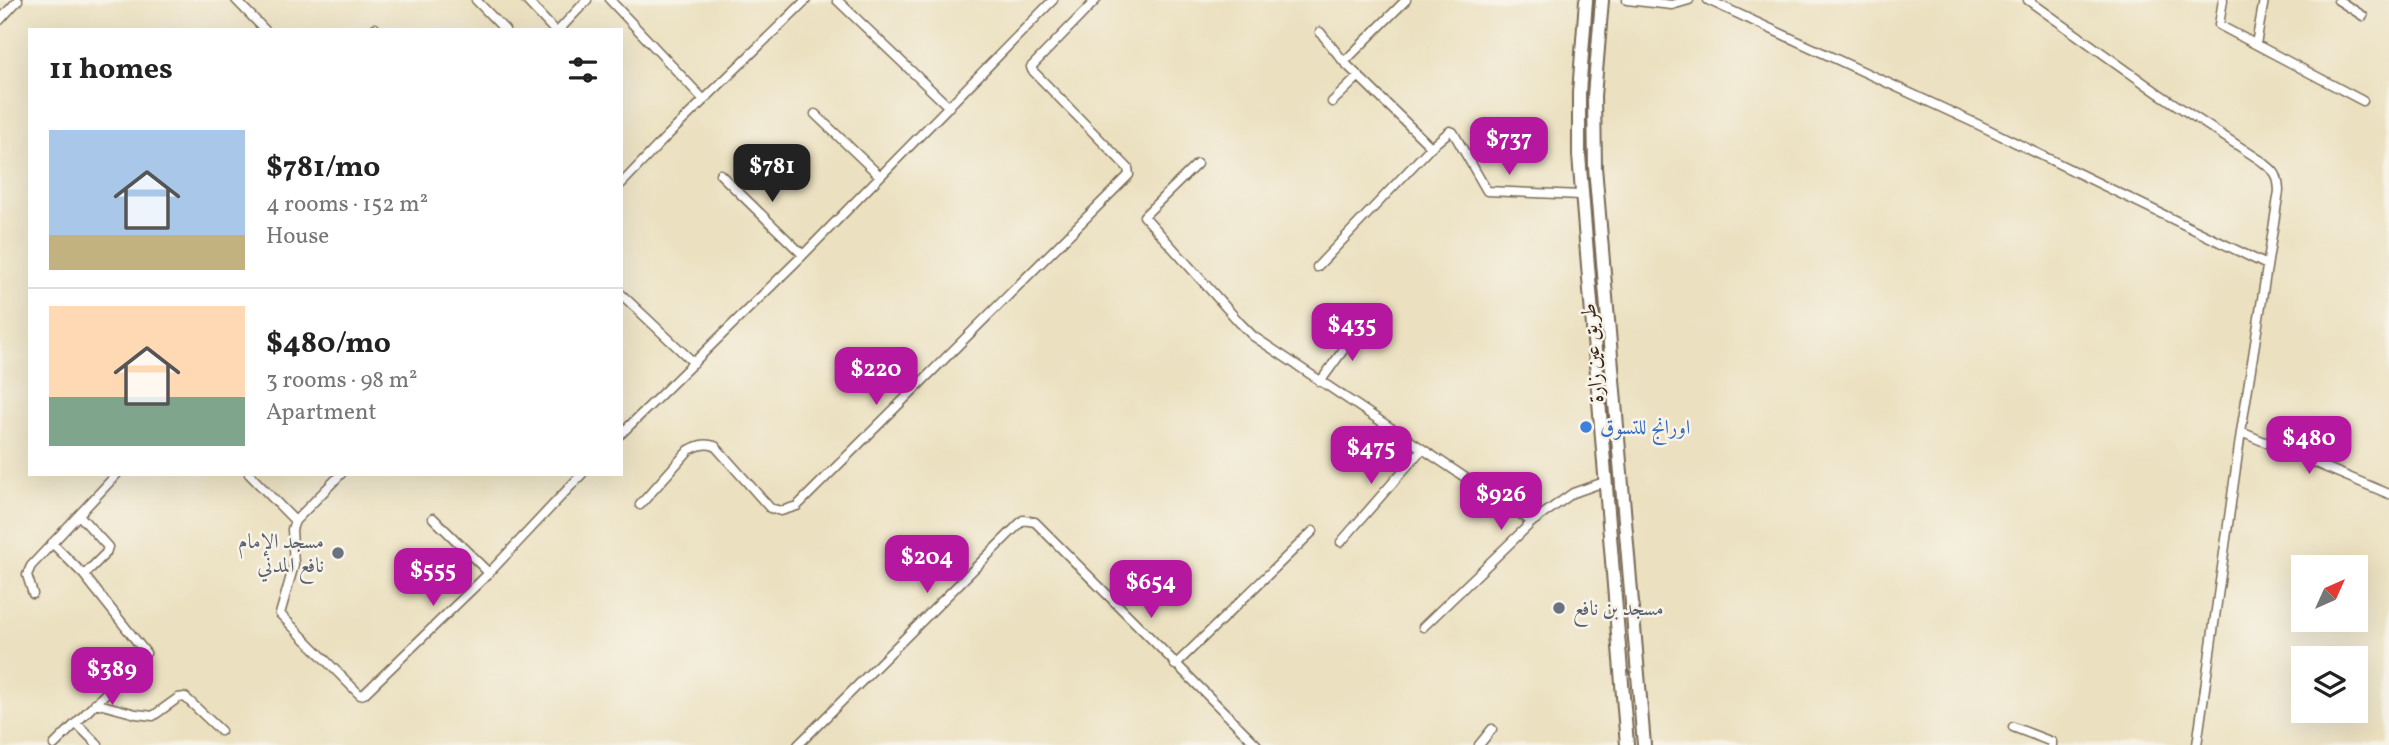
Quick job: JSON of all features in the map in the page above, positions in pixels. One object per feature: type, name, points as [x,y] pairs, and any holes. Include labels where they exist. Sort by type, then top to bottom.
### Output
[{"type":"main road","name":"طريق عين زارة","points":[[1586,0],[1579,104],[1581,195],[1627,745]]},
{"type":"main road","name":"طريق عين زارة","points":[[1602,0],[1594,96],[1595,167],[1644,745]]},
{"type":"street","points":[[1,16],[18,0]]},
{"type":"street","points":[[236,0],[263,28]]},
{"type":"street","points":[[476,0],[503,28]]},
{"type":"street","points":[[526,0],[554,28]]},
{"type":"street","points":[[558,28],[587,0]]},
{"type":"street","points":[[610,0],[704,100]]},
{"type":"street","points":[[623,182],[806,0]]},
{"type":"street","points":[[837,0],[949,107]]},
{"type":"street","points":[[623,432],[803,255],[1053,0]]},
{"type":"street","points":[[640,505],[689,450],[707,444],[715,446],[770,508],[782,511],[797,506],[1129,175],[1128,168],[1031,67],[1096,0]]},
{"type":"street","points":[[1627,0],[1672,5],[1689,0]]},
{"type":"street","points":[[1708,0],[1977,124],[2267,265]]},
{"type":"street","points":[[2028,0],[2158,93],[2274,171],[2278,179],[2279,191],[2241,432],[2197,745]]},
{"type":"street","points":[[2223,0],[2219,25],[2363,101]]},
{"type":"street","points":[[2256,44],[2264,0]]},
{"type":"street","points":[[2338,0],[2363,16]]},
{"type":"street","points":[[1345,62],[1401,2]]},
{"type":"street","points":[[1320,32],[1345,62],[1431,148]]},
{"type":"street","points":[[1332,102],[1359,76]]},
{"type":"street","points":[[815,114],[880,176]]},
{"type":"street","points":[[1317,267],[1431,148],[1452,131],[1487,191],[1581,195]]},
{"type":"street","points":[[1197,164],[1145,214],[1145,218],[1253,336],[1532,523]]},
{"type":"street","points":[[720,174],[803,255]]},
{"type":"street","points":[[623,296],[694,363]]},
{"type":"street","points":[[1320,382],[1360,327]]},
{"type":"street","points":[[2241,432],[2389,495]]},
{"type":"street","points":[[1341,542],[1422,449]]},
{"type":"street","points":[[33,594],[28,570],[115,476]]},
{"type":"street","points":[[251,476],[295,522]]},
{"type":"street","points":[[339,476],[295,522],[292,529],[294,565],[280,614],[360,695],[489,573],[580,476]]},
{"type":"street","points":[[1423,627],[1532,523],[1573,494],[1607,481]]},
{"type":"street","points":[[79,515],[108,547],[106,553],[84,575]]},
{"type":"street","points":[[433,518],[489,573]]},
{"type":"street","points":[[798,745],[1023,520],[1034,522],[1257,745]]},
{"type":"street","points":[[1175,665],[1313,531]]},
{"type":"street","points":[[52,543],[84,575],[146,651],[144,657],[54,745]]},
{"type":"street","points":[[88,653],[113,686]]},
{"type":"street","points":[[95,704],[153,716],[178,698],[185,698],[220,731]]},
{"type":"street","points":[[76,723],[98,745]]},
{"type":"street","points":[[2013,727],[2052,742],[2052,745]]},
{"type":"street","points":[[1479,745],[1492,729]]},
{"type":"place","name":"اورانج للتسوق","points":[[1586,427]]},
{"type":"place","name":"مسجد الإمام نافع المدني","points":[[338,553]]},
{"type":"place","name":"مسجد بن نافع","points":[[1559,608]]}]
